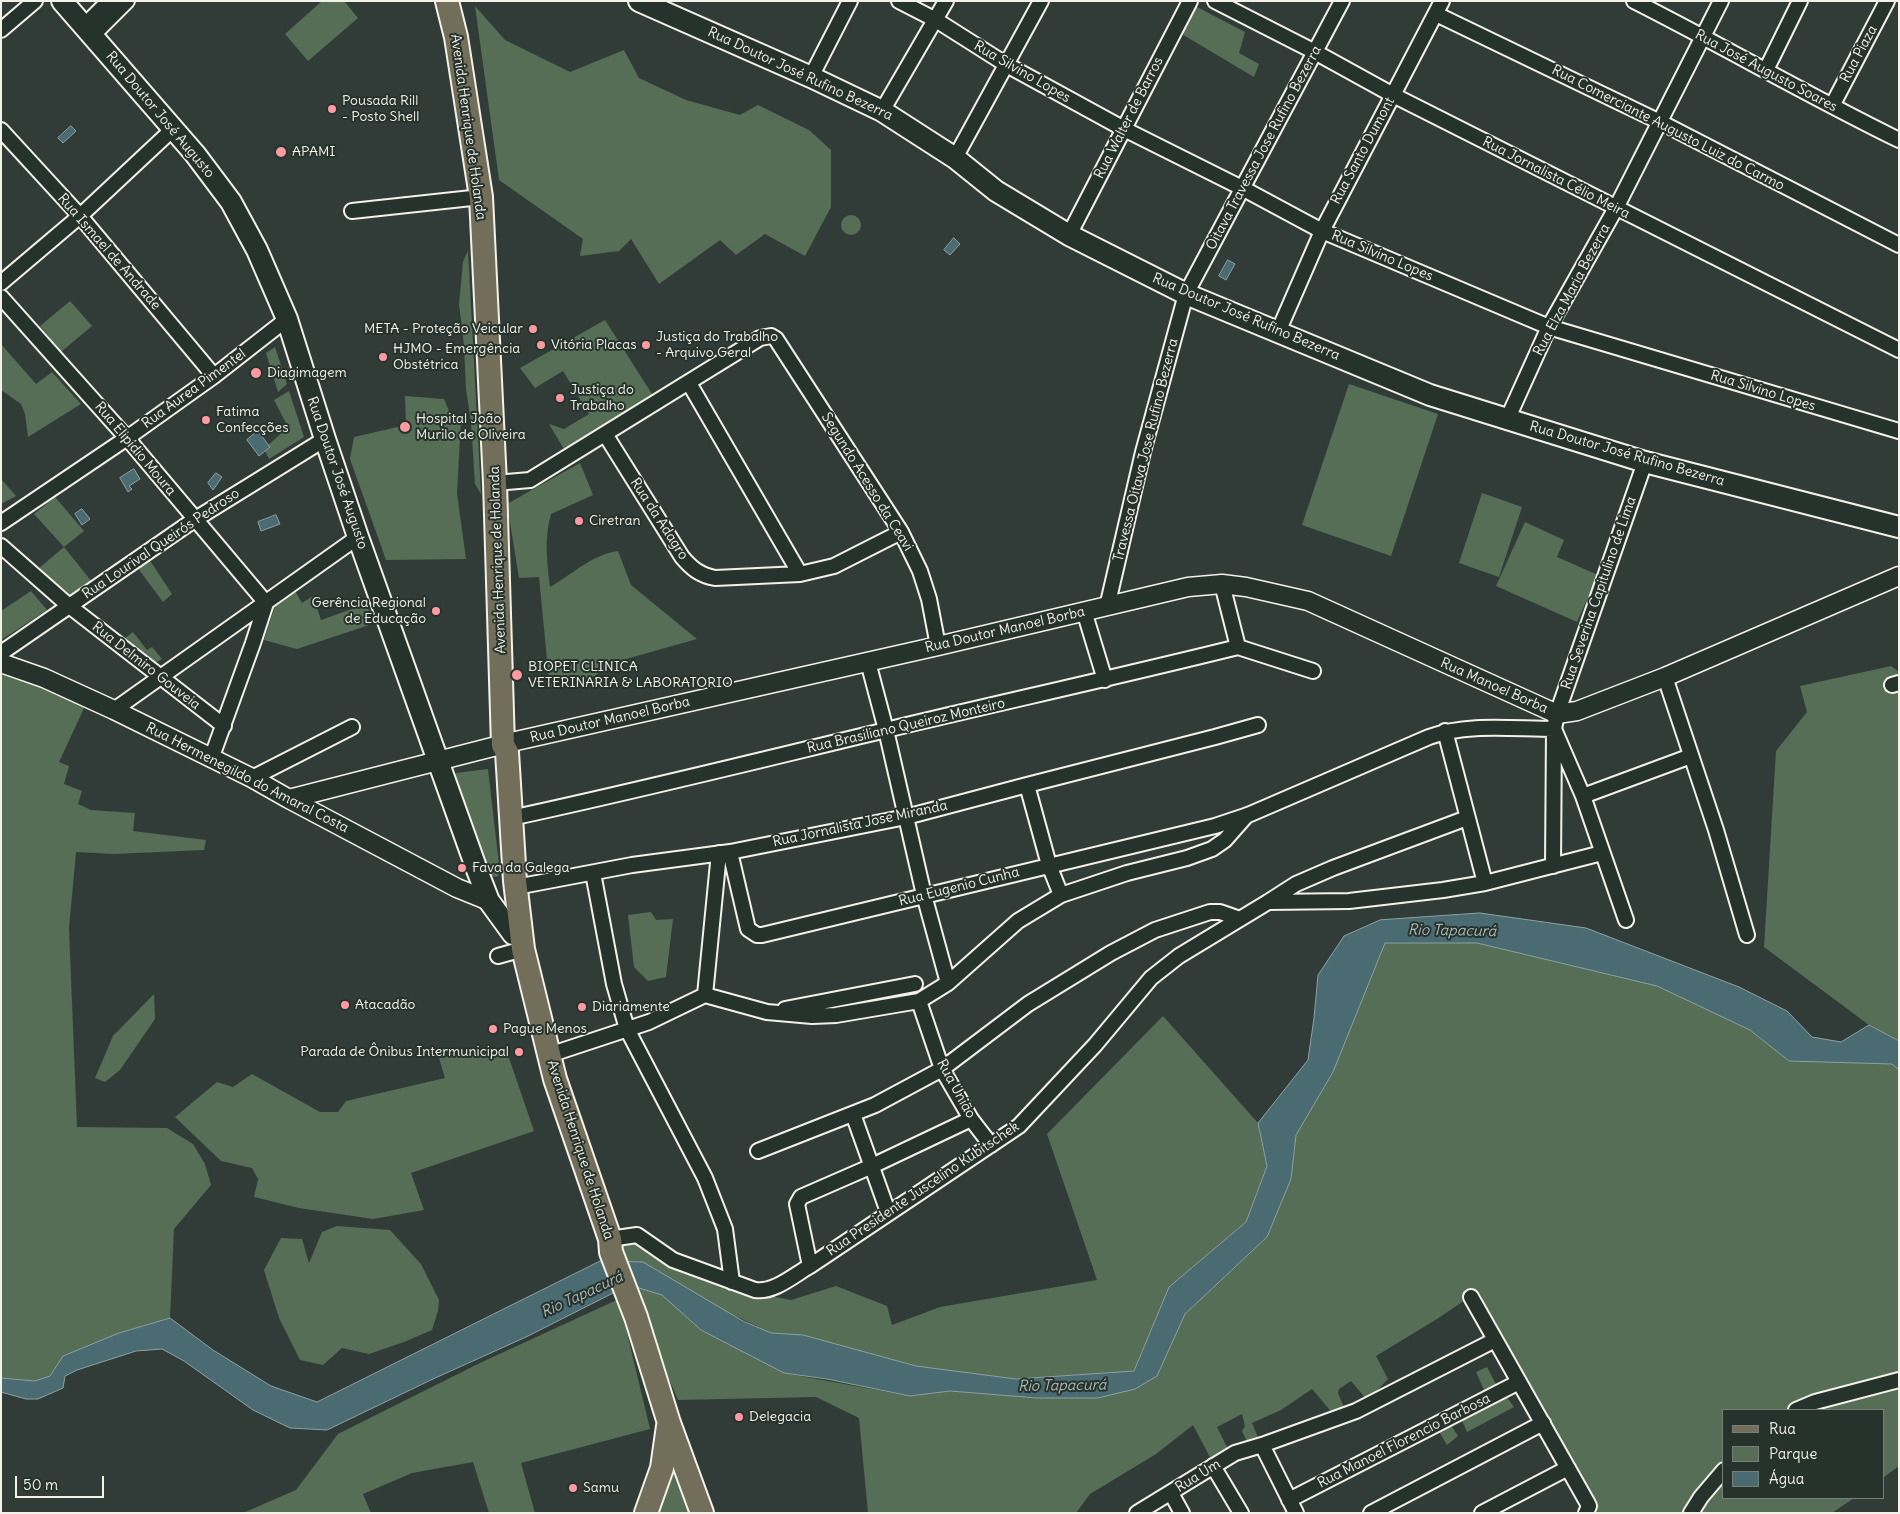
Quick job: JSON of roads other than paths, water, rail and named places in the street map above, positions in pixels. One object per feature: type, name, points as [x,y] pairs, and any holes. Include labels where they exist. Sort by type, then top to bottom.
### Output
[{"type":"main road","name":"Rua Doutor José Augusto","points":[[62,1],[212,176],[242,221],[273,284],[287,319],[358,536],[509,953]]},
{"type":"main road","points":[[436,1],[459,64]]},
{"type":"main road","name":"Avenida Henrique de Holanda","points":[[447,1],[456,37],[481,197],[496,483],[503,745],[507,752],[516,887],[523,949],[555,1079],[636,1317],[669,1423],[702,1513]]},
{"type":"main road","points":[[456,37],[462,17],[463,1]]},
{"type":"main road","name":"Rua Doutor José Rufino Bezerra","points":[[639,1],[812,77],[882,111],[955,158],[996,190],[1069,235],[1186,294],[1430,396],[1645,462],[1899,527]]},
{"type":"main road","points":[[503,745],[500,753],[509,953],[544,1074],[602,1241],[611,1246]]},
{"type":"main road","points":[[646,1513],[662,1468],[669,1423]]},
{"type":"street","points":[[1,30],[35,1]]},
{"type":"street","points":[[88,31],[109,1]]},
{"type":"street","points":[[88,31],[127,1]]},
{"type":"street","points":[[812,77],[850,1]]},
{"type":"street","name":"Rua Silvino Lopes","points":[[900,1],[936,20],[1007,65],[1124,129],[1242,188],[1322,231],[1549,327],[1898,430]]},
{"type":"street","points":[[882,111],[946,1]]},
{"type":"street","points":[[955,158],[1041,1]]},
{"type":"street","name":"Rua Walter de Barros","points":[[1069,235],[1190,1]]},
{"type":"street","name":"Rua Jornalista Célio Meira","points":[[1215,1],[1315,52],[1393,95],[1899,350]]},
{"type":"street","name":"Oitava Travessa Jose Rufino Bezerra","points":[[1186,294],[1342,1]]},
{"type":"street","name":"Rua José Augusto Soares","points":[[1634,1],[1832,106],[1898,137]]},
{"type":"street","name":"Rua Elza Maria Bezerra","points":[[1507,420],[1549,327],[1616,208],[1721,1]]},
{"type":"street","points":[[1766,70],[1800,1]]},
{"type":"street","name":"Rua Piaza","points":[[1832,106],[1887,1]]},
{"type":"street","name":"Rua Santo Dumont","points":[[1278,332],[1322,231],[1439,7]]},
{"type":"street","name":"Rua Comerciante Augusto Luiz do Carmo","points":[[1439,7],[1899,245]]},
{"type":"street","points":[[1,283],[80,216],[173,129]]},
{"type":"street","name":"Rua Ismael de Andrade","points":[[1,130],[80,216],[214,376]]},
{"type":"street","points":[[352,211],[481,197]]},
{"type":"street","name":"Travessa Oitava Jose Rufino Bezerra","points":[[1108,607],[1142,452],[1186,294]]},
{"type":"street","name":"Rua Elipídio Moura","points":[[1,297],[127,438],[194,520],[266,603]]},
{"type":"street","name":"Rua Aurea Pimentel","points":[[1,523],[127,438],[214,376],[287,319]]},
{"type":"street","name":"Segundo Acesso da Ceavi","points":[[689,383],[760,338],[772,336],[776,339],[901,532],[920,571],[929,599],[938,646]]},
{"type":"street","points":[[496,483],[530,480],[689,383],[800,574]]},
{"type":"street","name":"Rua da Adagro","points":[[605,434],[682,557],[691,568],[702,576],[715,578],[800,574],[834,566],[901,532]]},
{"type":"street","name":"Rua Lourival Queirós Pedroso","points":[[1,653],[68,605],[194,520],[325,439]]},
{"type":"street","name":"Rua Severina Capitulino de Lima","points":[[1554,866],[1555,722],[1645,462]]},
{"type":"street","points":[[114,710],[358,536]]},
{"type":"street","name":"Rua Delmiro Gouveia","points":[[1,546],[68,605],[224,726]]},
{"type":"street","name":"Rua Manoel Borba","points":[[1108,607],[1188,587],[1222,584],[1272,592],[1308,602],[1555,722],[1577,711],[1665,677],[1899,576]]},
{"type":"street","points":[[1222,584],[1238,647],[1313,671]]},
{"type":"street","points":[[212,759],[266,603]]},
{"type":"street","name":"Rua Doutor Manoel Borba","points":[[289,799],[503,745],[1108,607]]},
{"type":"street","points":[[1084,611],[1105,680]]},
{"type":"street","name":"Rua Brasiliano Queiroz Monteiro","points":[[511,818],[624,794],[1238,647]]},
{"type":"street","points":[[868,662],[886,730],[924,895],[948,982]]},
{"type":"street","name":"Rua Hermenegildo do Amaral Costa","points":[[1,663],[44,678],[114,710],[252,778],[458,888],[489,901]]},
{"type":"street","points":[[1665,677],[1716,830],[1747,935]]},
{"type":"street","points":[[1555,722],[1626,920]]},
{"type":"street","name":"Rua Eugenio Cunha","points":[[724,852],[748,929],[757,935],[1180,836],[1248,815],[1428,736],[1445,731],[1555,722]]},
{"type":"street","name":"Rua Jornalista Jose Miranda","points":[[516,887],[632,864],[724,852],[906,817],[1215,737],[1258,724]]},
{"type":"street","points":[[252,778],[352,726]]},
{"type":"street","points":[[1445,731],[1485,883]]},
{"type":"street","points":[[1583,796],[1691,756]]},
{"type":"street","points":[[1027,785],[1050,865],[1061,895]]},
{"type":"street","points":[[549,1055],[649,1022],[705,995],[767,1012],[812,1016],[836,1015],[919,1001],[948,982],[1018,921],[1061,895],[1127,873],[1187,858],[1212,849],[1225,840],[1248,815]]},
{"type":"street","name":"Rua Presidente Juscelino Kubitschek","points":[[611,1246],[637,1236],[673,1260],[732,1282],[761,1291],[782,1283],[1018,1126],[1094,1045],[1151,978],[1178,956],[1296,884],[1333,868],[1467,818]]},
{"type":"street","points":[[705,995],[724,852]]},
{"type":"street","points":[[1268,902],[1349,901],[1443,890],[1485,883],[1602,853]]},
{"type":"street","points":[[593,872],[614,984],[627,1029],[704,1178],[725,1228],[732,1282]]},
{"type":"street","points":[[758,1151],[875,1105],[942,1069],[1028,1004],[1111,953],[1155,930],[1210,912],[1220,912],[1240,919]]},
{"type":"street","points":[[767,1012],[915,984]]},
{"type":"street","name":"Rua União","points":[[919,1001],[942,1069],[971,1119],[991,1145]]},
{"type":"street","points":[[853,1114],[888,1212]]},
{"type":"street","points":[[810,1266],[797,1204],[801,1197],[971,1119]]},
{"type":"street","points":[[1471,1297],[1568,1468],[1587,1507]]},
{"type":"street","name":"Rua Um","points":[[1137,1513],[1235,1453],[1356,1411],[1495,1340]]},
{"type":"street","points":[[1798,1409],[1815,1402],[1899,1380]]},
{"type":"street","name":"Rua Manoel Florencio Barbosa","points":[[1289,1500],[1519,1382]]},
{"type":"street","points":[[1371,1513],[1543,1423]]},
{"type":"street","points":[[1262,1445],[1296,1513]]},
{"type":"street","points":[[1213,1466],[1241,1513]]},
{"type":"street","points":[[1482,1513],[1568,1468]]},
{"type":"street","points":[[1691,1513],[1701,1497],[1722,1472]]},
{"type":"street","points":[[1171,1493],[1182,1513]]},
{"type":"water","points":[[71,126],[76,131],[63,143],[58,138]]},
{"type":"water","points":[[954,238],[960,244],[950,255],[944,250]]},
{"type":"water","points":[[1228,260],[1235,264],[1226,280],[1219,276]]},
{"type":"water","points":[[258,431],[270,447],[259,456],[247,440]]},
{"type":"water","points":[[134,469],[140,479],[129,486],[132,489],[128,492],[120,478]]},
{"type":"water","points":[[216,473],[222,477],[213,490],[208,483]]},
{"type":"water","points":[[82,509],[90,519],[82,525],[75,514]]},
{"type":"water","points":[[276,515],[280,524],[261,531],[258,522]]},
{"type":"water","name":"Rio Tapacurá","points":[[1480,913],[1586,928],[1739,987],[1787,1011],[1812,1037],[1841,1042],[1869,1025],[1899,1041],[1899,1070],[1892,1064],[1789,1061],[1750,1030],[1657,986],[1477,943],[1385,943],[1333,1072],[1296,1135],[1291,1179],[1267,1237],[1185,1314],[1157,1376],[1135,1389],[1098,1398],[1037,1398],[950,1391],[910,1396],[827,1379],[784,1373],[701,1330],[662,1295],[629,1285],[526,1337],[327,1430],[290,1428],[253,1410],[184,1361],[162,1349],[136,1351],[77,1370],[65,1376],[63,1388],[38,1399],[26,1399],[1,1392],[1,1378],[35,1381],[50,1376],[63,1356],[119,1333],[170,1318],[213,1350],[271,1386],[317,1402],[600,1261],[643,1262],[743,1321],[771,1333],[803,1335],[916,1366],[1016,1379],[1134,1371],[1169,1287],[1246,1222],[1267,1166],[1258,1123],[1308,1060],[1318,975],[1344,936],[1380,920]]},
{"type":"place","name":"Pousada Rill - Posto Shell","points":[[332,109]]},
{"type":"place","name":"APAMI","points":[[281,152]]},
{"type":"place","name":"META - Proteção Veicular","points":[[533,329]]},
{"type":"place","name":"Vitória Placas","points":[[541,345]]},
{"type":"place","name":"Justiça do Trabalho - Arquivo Geral","points":[[646,345]]},
{"type":"place","name":"HJMO - Emergência Obstétrica","points":[[383,357]]},
{"type":"place","name":"Diagimagem","points":[[256,373]]},
{"type":"place","name":"Justiça do Trabalho","points":[[560,398]]},
{"type":"place","name":"Fatima Confecções","points":[[206,420]]},
{"type":"place","name":"Hospital João Murilo de Oliveira","points":[[405,427]]},
{"type":"place","name":"Ciretran","points":[[579,521]]},
{"type":"place","name":"Gerência Regional de Educação","points":[[436,611]]},
{"type":"place","name":"BIOPET CLINICA VETERINARIA & LABORATORIO","points":[[517,675]]},
{"type":"place","name":"Fava da Galega","points":[[462,868]]},
{"type":"place","name":"Atacadão","points":[[345,1005]]},
{"type":"place","name":"Diariamente","points":[[582,1007]]},
{"type":"place","name":"Pague Menos","points":[[493,1029]]},
{"type":"place","name":"Parada de Ônibus Intermunicipal","points":[[519,1052]]},
{"type":"place","name":"Delegacia","points":[[739,1417]]},
{"type":"place","name":"Samu","points":[[573,1488]]}]
